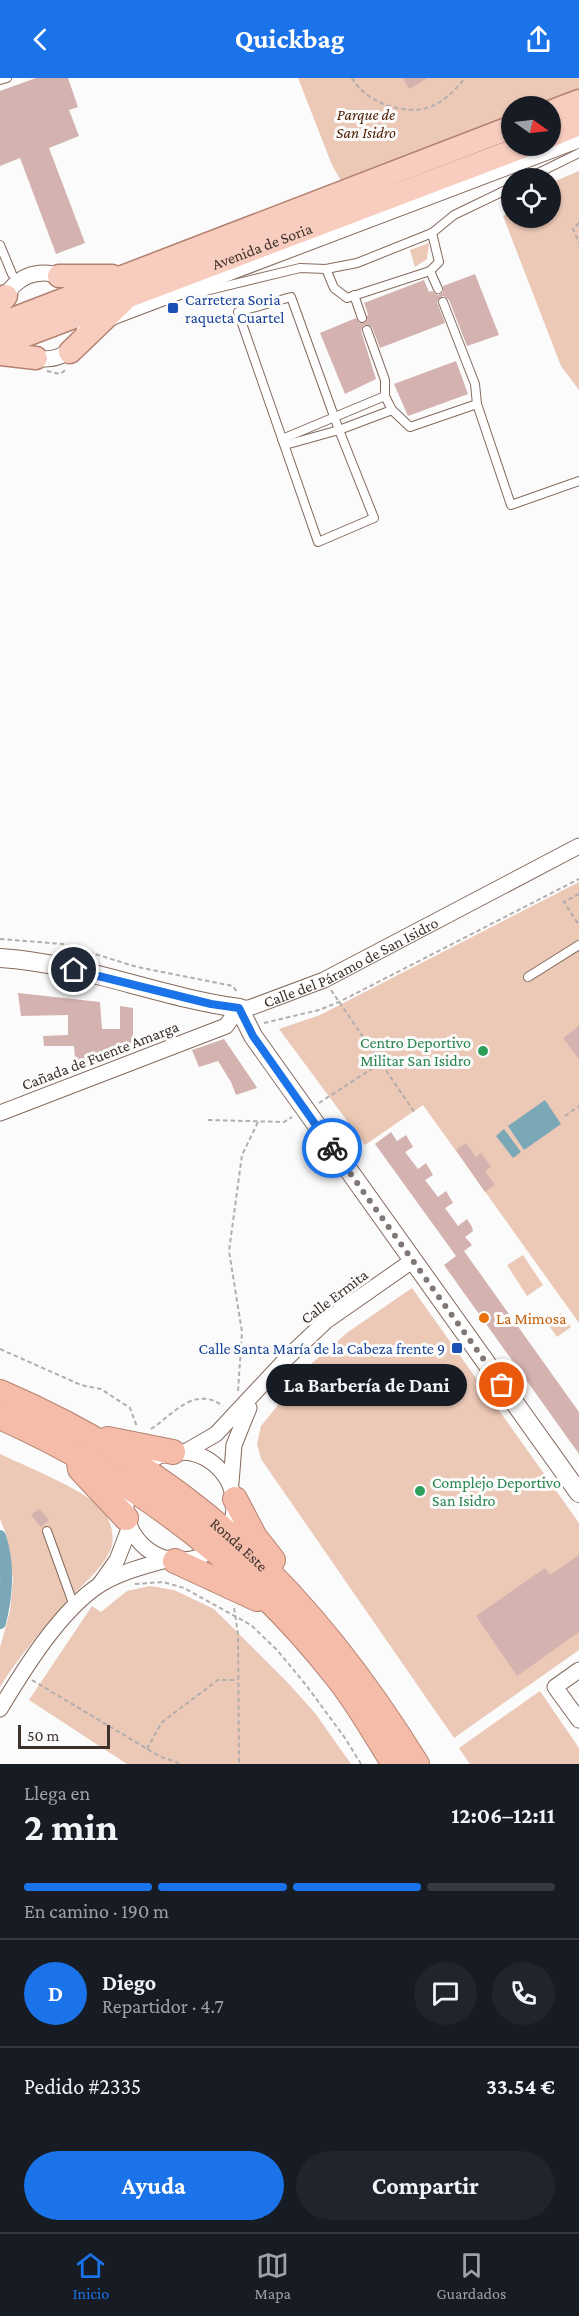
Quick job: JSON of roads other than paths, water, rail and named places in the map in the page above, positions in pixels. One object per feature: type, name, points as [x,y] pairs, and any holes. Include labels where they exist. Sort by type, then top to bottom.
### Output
[{"type":"highway","name":"Ronda Este","points":[[0,1392],[136,1476],[174,1516],[221,1540],[355,1670],[417,1764]]},
{"type":"highway","name":"Ronda Este","points":[[0,1416],[84,1445]]},
{"type":"highway","points":[[128,1524],[80,1468],[84,1445],[179,1452]]},
{"type":"highway","points":[[170,1560],[285,1601],[286,1576],[255,1537],[233,1491]]},
{"type":"highway","name":"Ronda Este","points":[[285,1601],[393,1764]]},
{"type":"main road","points":[[561,108],[579,101]]},
{"type":"main road","points":[[561,131],[579,124]]},
{"type":"main road","name":"Avenida de Soria","points":[[2,327],[91,308],[130,284],[501,132]]},
{"type":"main road","name":"Avenida de Soria","points":[[130,284],[501,154]]},
{"type":"main road","points":[[59,276],[130,284]]},
{"type":"main road","points":[[70,352],[91,308],[130,284]]},
{"type":"main road","points":[[2,327],[36,358]]},
{"type":"street","name":"Avenida de Soria","points":[[91,308],[154,302],[579,140]]},
{"type":"street","points":[[2,327],[25,277],[46,273],[59,276],[91,308]]},
{"type":"street","points":[[36,358],[46,359],[70,352]]},
{"type":"street","name":"Calle del Páramo de San Isidro","points":[[0,958],[53,965],[211,1004],[240,1002],[249,1008],[324,980],[579,846]]},
{"type":"street","points":[[240,1002],[253,1036],[579,1493]]},
{"type":"street","name":"Cañada de Fuente Amarga","points":[[0,1113],[226,1026],[240,1002]]},
{"type":"street","name":"Calle Ermita","points":[[136,1476],[156,1457],[179,1452],[216,1434],[288,1357],[326,1321],[412,1261]]},
{"type":"street","name":"Calle Ermita","points":[[221,1540],[233,1491],[237,1431],[257,1392]]},
{"type":"street","points":[[179,1452],[210,1461],[221,1469],[233,1491]]},
{"type":"street","points":[[0,1709],[22,1674],[74,1608],[100,1584],[117,1560],[128,1524],[125,1502],[136,1476]]},
{"type":"street","points":[[128,1524],[151,1552],[170,1560]]},
{"type":"street","points":[[100,1584],[137,1568],[170,1560],[189,1560],[221,1540]]},
{"type":"street","points":[[579,1670],[555,1687],[579,1720]]},
{"type":"lane","points":[[0,81],[7,78]]},
{"type":"lane","points":[[548,168],[579,153]]},
{"type":"lane","points":[[154,302],[300,268],[326,269],[357,263],[432,232],[454,215],[501,192]]},
{"type":"lane","points":[[326,269],[329,280],[347,298],[430,271],[439,262],[432,232]]},
{"type":"lane","points":[[0,245],[12,274]]},
{"type":"lane","points":[[430,271],[438,289]]},
{"type":"lane","points":[[354,295],[362,318]]},
{"type":"lane","points":[[291,297],[339,430],[374,518],[318,542],[238,312],[291,297]]},
{"type":"lane","points":[[443,302],[475,384],[477,404],[511,505],[579,480]]},
{"type":"lane","points":[[367,330],[385,380],[385,396],[392,410],[410,427],[477,404]]},
{"type":"lane","points":[[284,442],[385,396]]},
{"type":"lane","points":[[284,442],[339,430],[392,410]]},
{"type":"lane","points":[[528,977],[579,945]]},
{"type":"lane","points":[[46,1531],[74,1608]]},
{"type":"water","points":[[545,1100],[561,1124],[524,1150],[508,1126]]},
{"type":"water","points":[[504,1129],[521,1152],[513,1158],[496,1136]]},
{"type":"waterway","points":[[0,1536],[5,1557],[6,1580],[0,1623]]},
{"type":"place","name":"Carretera Soria raqueta Cuartel","points":[[173,308]]},
{"type":"place","name":"Centro Deportivo Militar San Isidro","points":[[483,1051]]},
{"type":"place","name":"La Mimosa","points":[[484,1318]]},
{"type":"place","name":"Calle Santa María de la Cabeza frente 9","points":[[457,1348]]},
{"type":"place","name":"La Barbería de Dani","points":[[502,1385]]},
{"type":"place","name":"Complejo Deportivo San Isidro","points":[[420,1491]]},
{"type":"park label","name":"Parque de San Isidro","points":[[366,123]]}]
